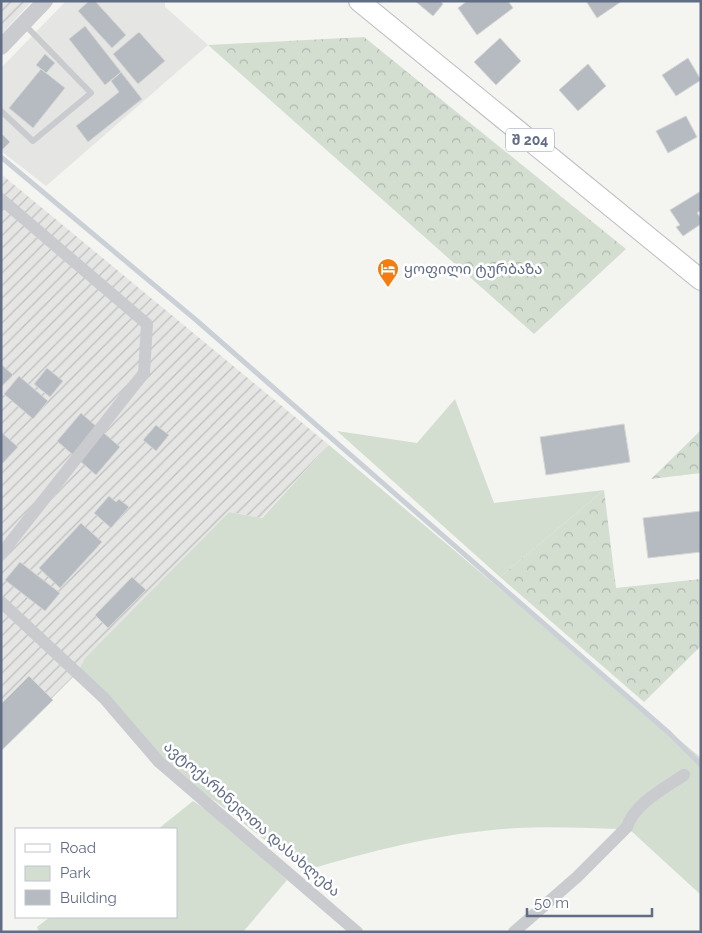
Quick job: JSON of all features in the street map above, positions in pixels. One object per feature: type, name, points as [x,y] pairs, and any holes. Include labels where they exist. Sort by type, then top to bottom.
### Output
[{"type":"main road","name":"შ 204","points":[[359,1],[701,280]]},
{"type":"street","points":[[1,47],[44,2]]},
{"type":"street","points":[[1,199],[147,324],[144,373],[1,554]]},
{"type":"street","name":"ავტოქარხნელთა დასახლება","points":[[1,602],[104,698],[159,762],[357,932]]},
{"type":"street","points":[[514,932],[577,877],[628,827],[630,818],[655,794],[684,775]]},
{"type":"lane","points":[[1,111],[33,141],[91,93],[24,24]]},
{"type":"shaded area","points":[[1,1],[32,1],[1,35]]},
{"type":"shaded area","points":[[66,1],[165,1],[165,7],[208,45],[46,186],[1,151],[1,68]]},
{"type":"shaded area","points":[[1,174],[329,445],[261,518],[229,512],[85,658],[77,673],[1,749]]},
{"type":"green space","points":[[364,37],[626,249],[534,334],[208,45]]},
{"type":"green space","points":[[455,399],[494,503],[604,490],[500,577],[337,431],[417,443]]},
{"type":"green space","points":[[701,430],[701,473],[651,479]]},
{"type":"green space","points":[[329,445],[701,758],[701,895],[629,829],[533,827],[464,833],[383,849],[304,871],[219,804],[159,762],[77,673],[85,658],[229,512],[262,518]]},
{"type":"green space","points":[[604,490],[616,588],[701,579],[701,646],[644,702],[500,577]]},
{"type":"green space","points":[[193,801],[212,813],[287,880],[243,932],[39,932],[37,927],[49,918],[178,918],[178,828],[159,828]]},
{"type":"building","points":[[89,1],[95,1],[126,35],[112,48],[78,11]]},
{"type":"building","points":[[415,1],[440,1],[443,4],[433,16]]},
{"type":"building","points":[[467,1],[508,1],[513,8],[477,35],[458,8]]},
{"type":"building","points":[[586,1],[622,1],[597,18]]},
{"type":"building","points":[[85,26],[121,72],[105,85],[69,39]]},
{"type":"building","points":[[139,32],[165,61],[138,84],[113,54]]},
{"type":"building","points":[[500,38],[521,61],[496,85],[474,62]]},
{"type":"building","points":[[45,54],[55,63],[46,73],[36,65]]},
{"type":"building","points":[[688,58],[701,80],[676,96],[662,75]]},
{"type":"building","points":[[588,64],[606,86],[578,111],[559,90]]},
{"type":"building","points":[[41,69],[65,88],[33,128],[9,108]]},
{"type":"building","points":[[121,72],[142,99],[88,142],[76,126],[119,92],[111,81]]},
{"type":"building","points":[[686,116],[697,137],[668,153],[656,131]]},
{"type":"building","points":[[1,133],[10,142],[1,151]]},
{"type":"building","points":[[701,191],[701,210],[697,213],[701,218],[701,224],[683,236],[676,227],[680,225],[670,210]]},
{"type":"building","points":[[1,364],[13,375],[1,387]]},
{"type":"building","points":[[47,368],[63,381],[50,397],[34,384]]},
{"type":"building","points":[[19,376],[48,401],[33,419],[4,394]]},
{"type":"building","points":[[81,413],[120,447],[96,475],[57,441]]},
{"type":"building","points":[[624,424],[630,462],[546,475],[540,437]]},
{"type":"building","points":[[156,425],[169,435],[156,451],[143,440]]},
{"type":"building","points":[[1,432],[18,447],[1,465]]},
{"type":"building","points":[[109,496],[116,502],[119,499],[129,507],[111,528],[94,513]]},
{"type":"building","points":[[701,511],[701,552],[648,558],[643,518]]},
{"type":"building","points":[[81,523],[102,542],[60,588],[39,568]]},
{"type":"building","points":[[20,562],[60,593],[45,611],[5,580]]},
{"type":"building","points":[[132,577],[146,590],[108,628],[95,615]]},
{"type":"building","points":[[29,676],[53,700],[1,751],[1,704]]},
{"type":"waterway","points":[[1,157],[196,320],[669,733],[701,765]]},
{"type":"place","name":"ყოფილი ტურბაზა","points":[[388,288]]}]
